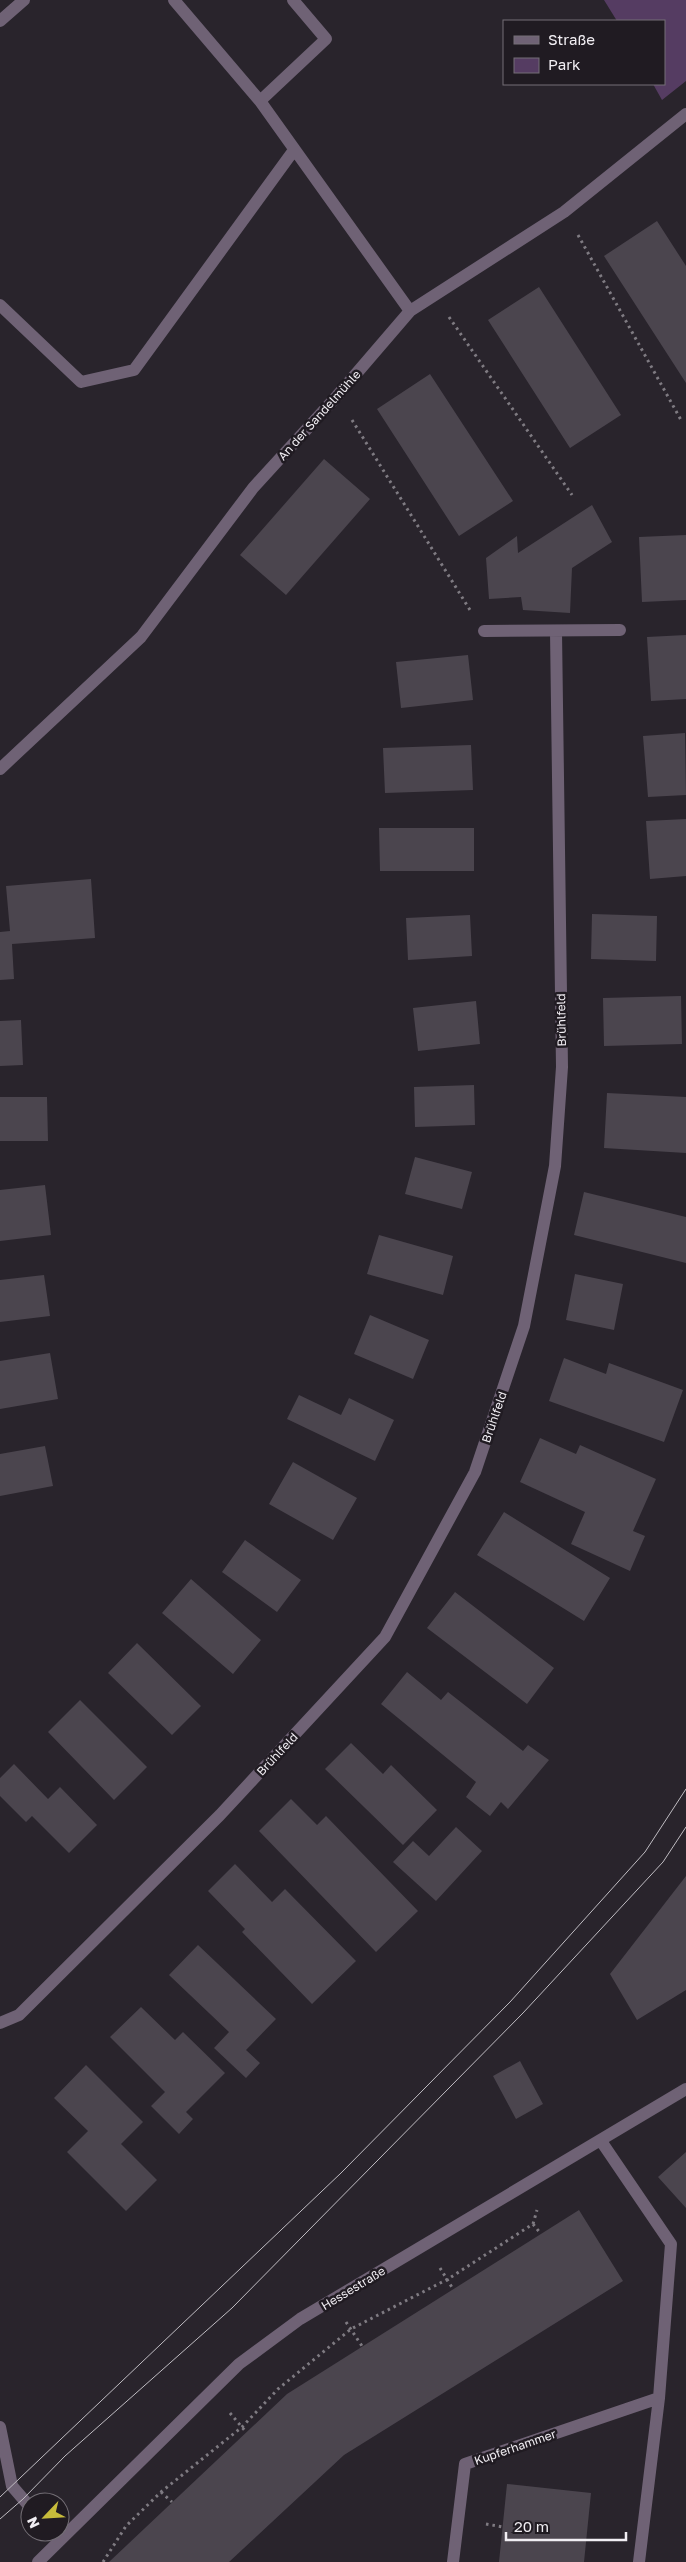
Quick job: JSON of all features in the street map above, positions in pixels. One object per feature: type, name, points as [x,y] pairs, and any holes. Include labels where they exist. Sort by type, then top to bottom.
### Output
[{"type":"street","points":[[0,21],[24,0]]},
{"type":"street","points":[[174,0],[260,101],[410,311]]},
{"type":"street","points":[[260,101],[326,39],[293,0]]},
{"type":"street","name":"An der Sandelmühle","points":[[0,769],[141,637],[253,488],[337,396],[410,311],[564,212],[686,114]]},
{"type":"street","points":[[0,305],[81,382],[134,370],[294,150]]},
{"type":"street","points":[[484,631],[556,632],[620,630]]},
{"type":"street","name":"Brühlfeld","points":[[0,2023],[19,2015],[220,1815],[385,1637],[475,1472],[524,1326],[555,1166],[562,1067],[556,632]]},
{"type":"street","name":"Hessestraße","points":[[70,2524],[240,2364],[292,2325],[686,2089]]},
{"type":"street","points":[[601,2141],[671,2244],[659,2398],[639,2562]]},
{"type":"street","name":"Kupferhammer","points":[[453,2562],[465,2464],[659,2398]]},
{"type":"street","points":[[0,2427],[0,2438],[12,2486],[20,2495]]},
{"type":"street","name":"Hessestraße","points":[[38,2562],[53,2542]]},
{"type":"path","points":[[575,230],[681,420]]},
{"type":"path","points":[[443,309],[572,495]]},
{"type":"path","points":[[337,396],[484,631]]},
{"type":"path","points":[[104,2562],[126,2526],[161,2492],[242,2427],[278,2389],[351,2329],[448,2279],[533,2224],[538,2204]]},
{"type":"path","points":[[533,2224],[541,2234]]},
{"type":"path","points":[[438,2264],[453,2289]]},
{"type":"path","points":[[346,2321],[362,2346]]},
{"type":"path","points":[[225,2408],[246,2432]]},
{"type":"path","points":[[161,2492],[172,2502]]},
{"type":"green space","points":[[604,0],[686,0],[686,81],[662,100],[654,85],[666,85],[666,20],[616,20]]},
{"type":"building","points":[[657,221],[686,266],[686,383],[604,256]]},
{"type":"building","points":[[539,287],[621,415],[570,448],[488,320]]},
{"type":"building","points":[[430,374],[513,501],[459,536],[377,409]]},
{"type":"building","points":[[324,459],[370,499],[286,595],[240,555]]},
{"type":"building","points":[[592,505],[612,542],[572,568],[570,613],[523,610],[521,597],[489,599],[486,558],[517,536],[518,553]]},
{"type":"building","points":[[686,535],[686,600],[642,602],[639,537]]},
{"type":"building","points":[[686,635],[686,699],[651,701],[647,637]]},
{"type":"building","points":[[468,655],[473,700],[401,708],[396,662]]},
{"type":"building","points":[[685,733],[686,795],[648,797],[643,736]]},
{"type":"building","points":[[471,745],[473,790],[385,793],[383,748]]},
{"type":"building","points":[[686,819],[686,876],[650,879],[646,821]]},
{"type":"building","points":[[379,828],[474,828],[474,871],[380,871]]},
{"type":"building","points":[[91,879],[95,938],[12,944],[14,979],[0,980],[0,932],[10,931],[6,886]]},
{"type":"building","points":[[592,914],[657,916],[656,961],[591,959]]},
{"type":"building","points":[[470,915],[472,956],[408,960],[406,918]]},
{"type":"building","points":[[681,996],[682,1044],[604,1046],[603,998]]},
{"type":"building","points":[[476,1001],[480,1044],[418,1051],[413,1008]]},
{"type":"building","points":[[21,1020],[23,1065],[0,1066],[0,1021]]},
{"type":"building","points":[[474,1085],[475,1125],[415,1127],[414,1087]]},
{"type":"building","points":[[607,1093],[686,1097],[686,1153],[604,1148]]},
{"type":"building","points":[[0,1097],[47,1097],[48,1141],[0,1141]]},
{"type":"building","points":[[415,1157],[472,1172],[462,1209],[405,1194]]},
{"type":"building","points":[[45,1185],[51,1235],[0,1241],[0,1190]]},
{"type":"building","points":[[584,1192],[686,1217],[686,1263],[574,1235]]},
{"type":"building","points":[[379,1235],[453,1256],[443,1295],[367,1274]]},
{"type":"building","points":[[575,1274],[623,1284],[614,1330],[566,1320]]},
{"type":"building","points":[[44,1275],[50,1316],[0,1322],[0,1280]]},
{"type":"building","points":[[370,1315],[429,1340],[413,1379],[354,1354]]},
{"type":"building","points":[[50,1353],[58,1399],[0,1409],[0,1361]]},
{"type":"building","points":[[564,1358],[606,1374],[609,1363],[683,1390],[664,1442],[549,1401]]},
{"type":"building","points":[[299,1395],[341,1415],[349,1398],[394,1420],[375,1461],[287,1419]]},
{"type":"building","points":[[540,1438],[576,1454],[580,1445],[656,1479],[633,1531],[645,1536],[630,1571],[571,1544],[585,1512],[520,1482]]},
{"type":"building","points":[[45,1446],[53,1486],[0,1496],[0,1454]]},
{"type":"building","points":[[293,1462],[357,1498],[333,1540],[269,1504]]},
{"type":"building","points":[[504,1512],[610,1578],[584,1621],[477,1555]]},
{"type":"building","points":[[245,1540],[301,1580],[277,1612],[222,1572]]},
{"type":"building","points":[[191,1579],[261,1640],[233,1674],[162,1613]]},
{"type":"building","points":[[455,1592],[554,1668],[527,1704],[427,1628]]},
{"type":"building","points":[[137,1643],[201,1706],[172,1735],[108,1673]]},
{"type":"building","points":[[407,1672],[441,1700],[448,1692],[523,1751],[528,1745],[549,1760],[508,1809],[501,1802],[490,1816],[466,1797],[476,1782],[381,1704]]},
{"type":"building","points":[[80,1700],[147,1767],[114,1800],[48,1732]]},
{"type":"building","points":[[351,1743],[383,1774],[391,1765],[437,1810],[403,1845],[325,1769]]},
{"type":"building","points":[[14,1764],[48,1799],[60,1787],[97,1825],[69,1853],[32,1816],[26,1822],[0,1796],[0,1778]]},
{"type":"building","points":[[291,1799],[317,1825],[326,1816],[418,1911],[376,1952],[259,1831]]},
{"type":"building","points":[[456,1827],[482,1851],[436,1901],[393,1862],[413,1841],[429,1856]]},
{"type":"building","points":[[235,1864],[272,1902],[285,1889],[356,1961],[312,2004],[242,1932],[245,1929],[208,1891]]},
{"type":"building","points":[[686,1876],[686,1990],[637,2020],[610,1974]]},
{"type":"building","points":[[198,1945],[276,2019],[246,2050],[260,2063],[246,2078],[214,2048],[229,2032],[169,1975]]},
{"type":"building","points":[[141,2007],[175,2040],[183,2032],[225,2073],[186,2112],[193,2119],[179,2134],[151,2106],[165,2092],[110,2037]]},
{"type":"building","points":[[520,2061],[543,2104],[516,2119],[493,2076]]},
{"type":"building","points":[[86,2065],[143,2122],[121,2144],[157,2180],[126,2211],[67,2152],[88,2131],[54,2098]]},
{"type":"building","points":[[686,2152],[686,2208],[658,2177]]},
{"type":"building","points":[[579,2210],[623,2281],[344,2455],[229,2562],[109,2562],[287,2394]]},
{"type":"building","points":[[507,2484],[591,2493],[584,2562],[499,2562]]},
{"type":"tram line","points":[[0,2497],[341,2173],[510,2002],[645,1852],[686,1789]]},
{"type":"tram line","points":[[0,2519],[23,2499],[65,2456],[232,2308],[523,2013],[663,1862],[686,1827]]}]
